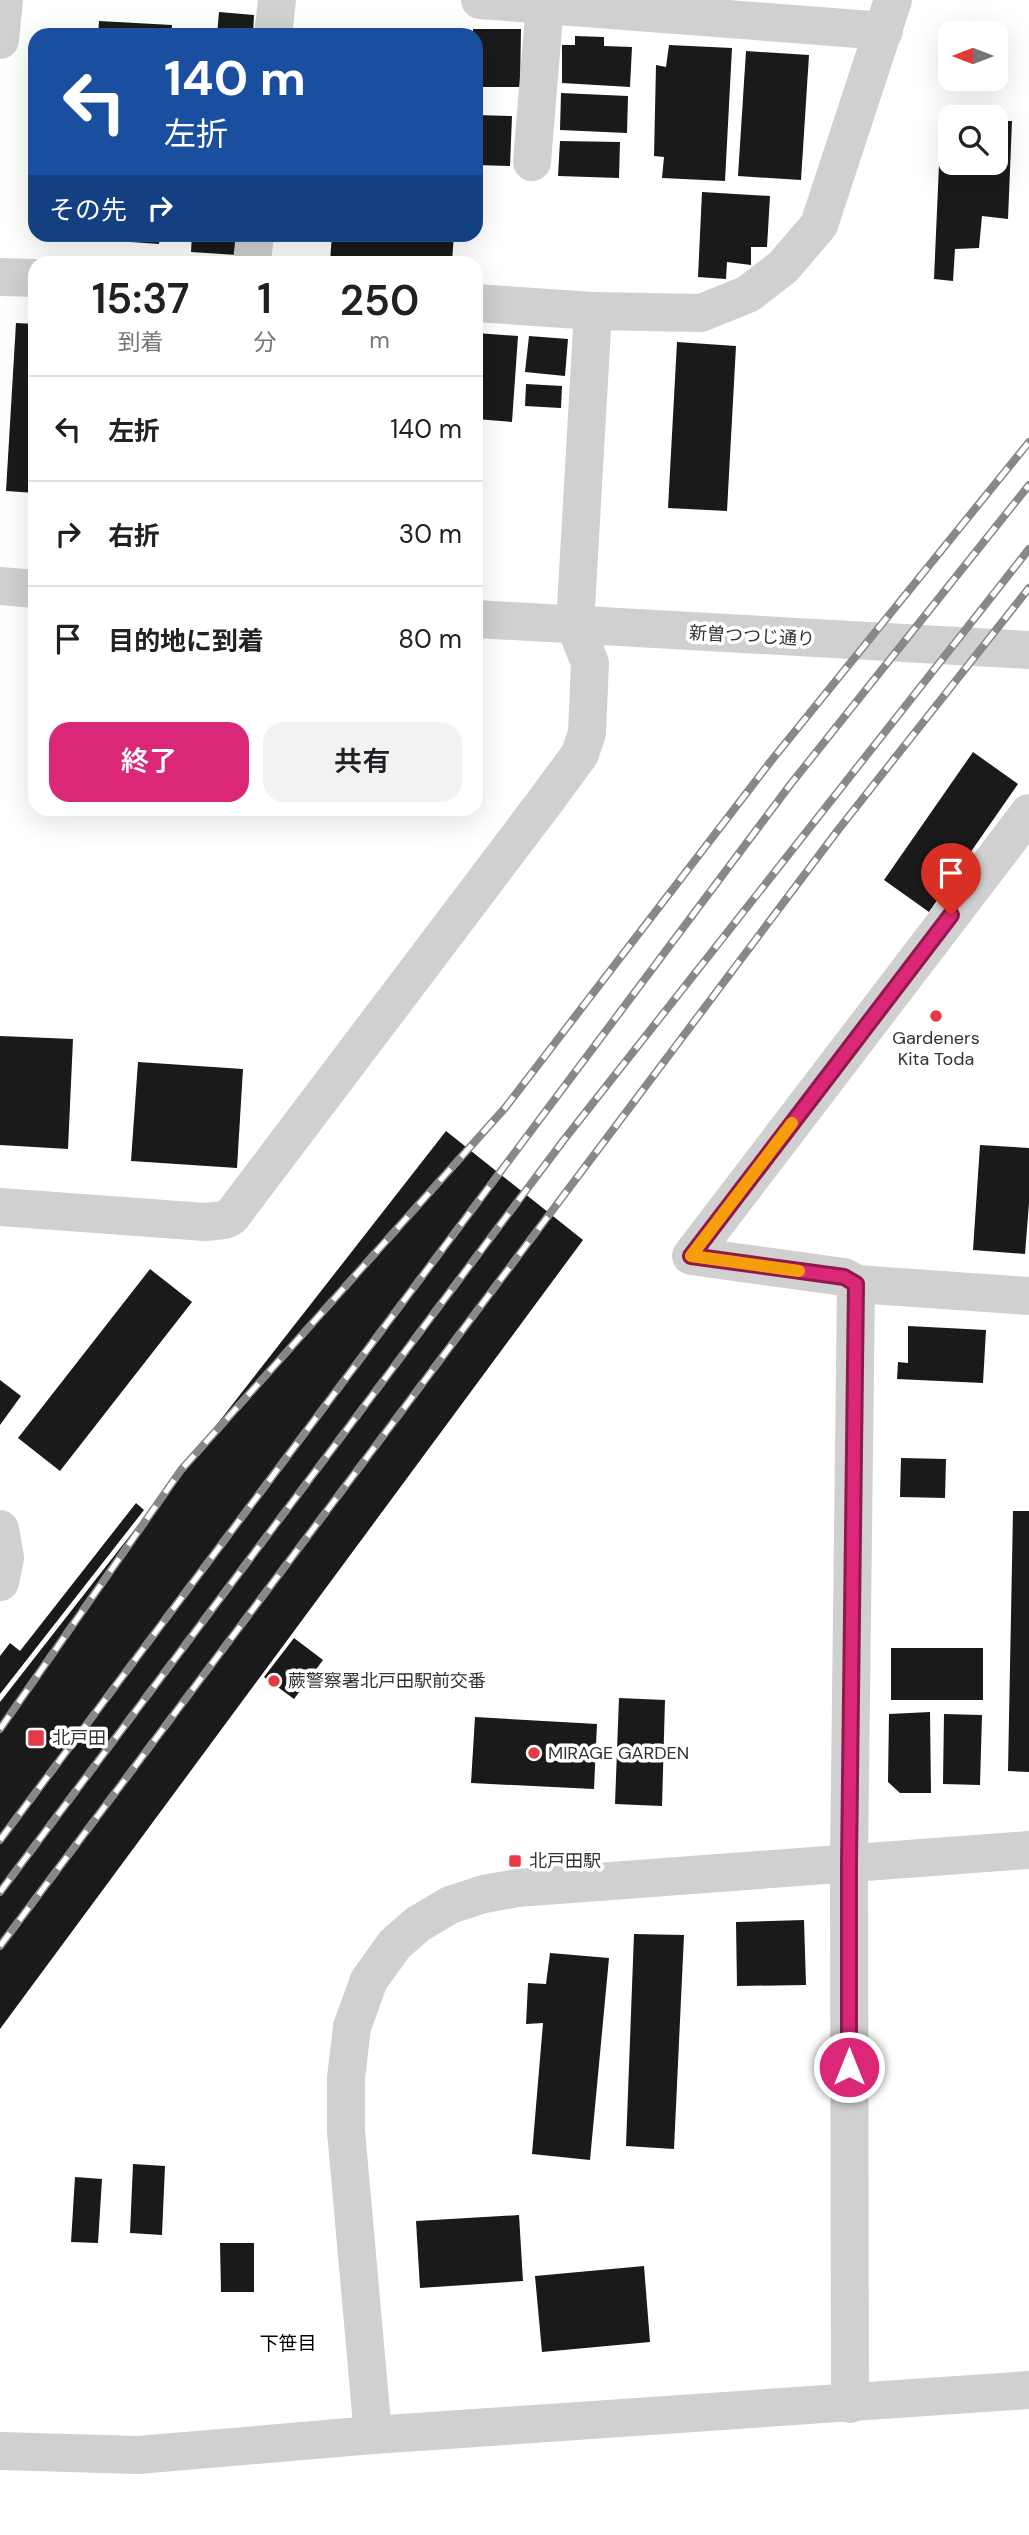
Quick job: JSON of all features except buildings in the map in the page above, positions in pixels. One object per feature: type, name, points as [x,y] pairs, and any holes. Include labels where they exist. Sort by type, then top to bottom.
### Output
[{"type":"street","points":[[0,40],[4,0]]},
{"type":"street","points":[[274,28],[276,0]]},
{"type":"street","points":[[481,0],[888,15],[819,225],[783,267],[748,294],[701,313],[593,311],[483,303]]},
{"type":"street","points":[[527,2],[532,162]]},
{"type":"street","points":[[0,277],[28,278]]},
{"type":"street","points":[[0,1208],[205,1222],[231,1217],[580,754],[587,733],[590,663],[575,625],[593,311]]},
{"type":"street","points":[[0,586],[28,588]]},
{"type":"street","name":"新曽つつじ通り","points":[[483,619],[1029,650]]},
{"type":"street","points":[[1029,813],[691,1256],[844,1277],[856,1284],[1029,1296]]},
{"type":"street","points":[[850,2404],[849,1863],[856,1284]]},
{"type":"street","points":[[0,1529],[5,1558],[0,1582]]},
{"type":"street","points":[[373,2435],[346,2132],[346,2078],[352,2026],[369,1980],[395,1944],[418,1924],[450,1905],[484,1894],[517,1888],[1029,1850]]},
{"type":"street","points":[[0,2451],[138,2455],[373,2435],[1029,2390]]},
{"type":"railway","points":[[0,1729],[181,1470],[505,1108],[771,761],[1029,442]]},
{"type":"railway","points":[[0,1840],[790,785],[1029,485]]},
{"type":"railway","points":[[0,1892],[563,1141],[1029,549]]},
{"type":"railway","points":[[0,1946],[838,830],[1029,588]]},
{"type":"slow traffic","points":[[792,1123],[691,1256],[799,1271]]},
{"type":"place","name":"Gardeners Kita Toda","points":[[936,1016]]},
{"type":"place","name":"蕨警察署北戸田駅前交番","points":[[274,1681]]},
{"type":"place","name":"北戸田","points":[[36,1738]]},
{"type":"place","name":"MIRAGE GARDEN","points":[[534,1753]]},
{"type":"place","name":"北戸田駅","points":[[515,1861]]},
{"type":"district","name":"下笹目","points":[[288,2343]]},
{"type":"route","points":[[849,2067],[856,1284],[844,1277],[691,1256],[951,915]]}]
